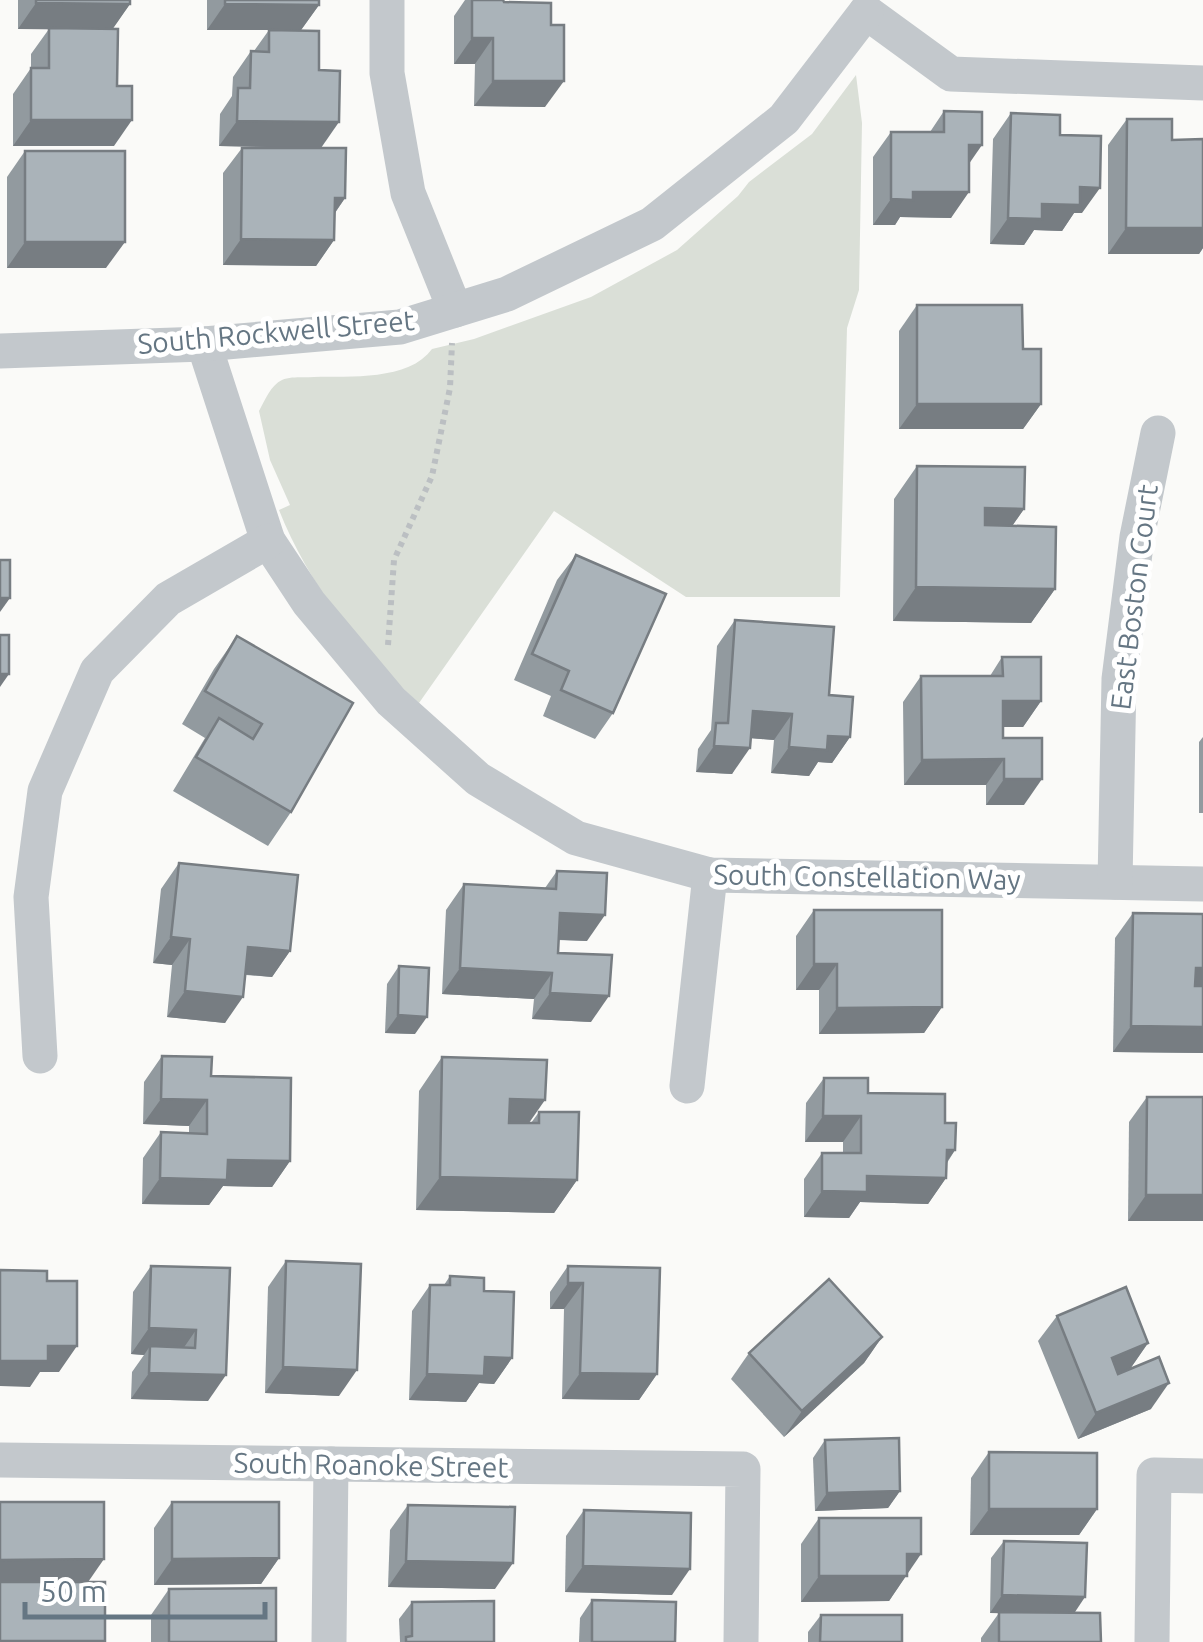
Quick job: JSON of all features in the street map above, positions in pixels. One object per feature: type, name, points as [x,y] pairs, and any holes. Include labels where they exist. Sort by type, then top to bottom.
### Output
[{"type":"street","points":[[387,0],[387,73],[408,193],[455,310]]},
{"type":"street","name":"South Rockwell Street","points":[[0,352],[204,344],[400,326],[508,294],[652,224],[784,118],[863,6],[951,74],[1203,83]]},
{"type":"street","name":"South Constellation Way","points":[[204,344],[268,541],[309,603],[392,701],[478,779],[576,838],[710,875],[1203,884]]},
{"type":"street","name":"East Boston Court","points":[[1115,882],[1119,678],[1137,537],[1158,433]]},
{"type":"street","points":[[40,1056],[32,897],[45,791],[97,670],[168,599],[268,541]]},
{"type":"street","points":[[687,1086],[710,875]]},
{"type":"street","name":"South Roanoke Street","points":[[0,1460],[743,1470],[740,1642]]},
{"type":"street","points":[[329,1642],[331,1464]]},
{"type":"street","points":[[1152,1642],[1154,1475],[1203,1476]]},
{"type":"path","points":[[388,662],[394,560],[432,476],[450,388],[453,347]]},
{"type":"shaded area","points":[[856,75],[862,123],[859,290],[847,328],[840,597],[686,597],[554,511],[419,703],[356,639],[320,590],[291,537],[279,510],[290,505],[270,460],[259,411],[271,389],[289,378],[394,372],[409,367],[432,349],[474,339],[591,297],[677,250],[749,182],[812,134]]},
{"type":"building","points":[[130,0],[130,4],[36,3]]},
{"type":"building","points":[[225,0],[319,0],[319,5],[225,4]]},
{"type":"building","points":[[472,0],[551,3],[551,25],[564,25],[564,81],[493,81],[493,38],[472,38]]},
{"type":"building","points":[[49,28],[118,29],[117,86],[132,86],[132,120],[31,120],[31,68],[49,68]]},
{"type":"building","points":[[269,30],[319,31],[319,70],[340,71],[339,122],[237,121],[238,88],[250,88],[251,51],[269,52]]},
{"type":"building","points":[[944,111],[982,112],[982,145],[969,145],[969,192],[913,192],[913,200],[891,199],[891,132],[944,132]]},
{"type":"building","points":[[1011,113],[1060,115],[1060,135],[1101,136],[1100,188],[1080,187],[1080,205],[1042,204],[1042,219],[1008,218]]},
{"type":"building","points":[[1127,119],[1172,119],[1172,140],[1203,139],[1203,228],[1126,228]]},
{"type":"building","points":[[242,148],[346,148],[345,198],[335,198],[334,240],[241,239]]},
{"type":"building","points":[[25,151],[125,151],[125,242],[25,242]]},
{"type":"building","points":[[917,305],[1022,305],[1023,349],[1041,349],[1041,404],[917,404]]},
{"type":"building","points":[[917,466],[1025,467],[1024,509],[985,508],[985,525],[1056,527],[1055,589],[916,587]]},
{"type":"building","points":[[576,555],[666,594],[613,713],[561,690],[569,671],[532,654]]},
{"type":"building","points":[[0,560],[10,560],[10,598],[0,598]]},
{"type":"building","points":[[735,620],[834,627],[829,695],[853,697],[850,737],[828,736],[827,750],[789,747],[792,714],[753,711],[750,748],[714,746],[716,723],[728,723]]},
{"type":"building","points":[[0,635],[9,635],[9,674],[0,674]]},
{"type":"building","points":[[237,636],[353,703],[291,812],[196,757],[219,718],[253,739],[262,724],[205,691]]},
{"type":"building","points":[[1002,657],[1041,657],[1041,701],[1003,701],[1003,738],[1042,738],[1042,779],[1004,779],[1004,759],[922,760],[921,676],[1003,676]]},
{"type":"building","points":[[179,863],[298,875],[290,951],[248,947],[243,997],[185,991],[190,939],[171,937]]},
{"type":"building","points":[[557,871],[607,873],[605,915],[560,913],[558,953],[612,955],[609,996],[550,993],[552,973],[460,968],[464,884],[556,889]]},
{"type":"building","points":[[814,910],[942,910],[942,1007],[837,1008],[837,964],[814,964]]},
{"type":"building","points":[[1133,913],[1203,914],[1203,968],[1196,968],[1195,986],[1203,986],[1203,1027],[1131,1026]]},
{"type":"building","points":[[399,966],[429,968],[427,1017],[398,1015]]},
{"type":"building","points":[[162,1056],[212,1057],[211,1076],[291,1078],[290,1161],[228,1160],[227,1180],[160,1178],[161,1132],[207,1134],[207,1100],[161,1099]]},
{"type":"building","points":[[442,1057],[547,1060],[545,1100],[510,1099],[509,1123],[539,1123],[539,1112],[579,1112],[577,1180],[440,1177]]},
{"type":"building","points":[[824,1078],[868,1078],[868,1093],[945,1094],[945,1123],[956,1123],[955,1150],[947,1150],[946,1178],[867,1176],[867,1192],[822,1191],[822,1153],[861,1153],[861,1116],[823,1116]]},
{"type":"building","points":[[1147,1097],[1203,1097],[1203,1195],[1146,1195]]},
{"type":"building","points":[[286,1261],[361,1264],[357,1370],[283,1367]]},
{"type":"building","points":[[151,1266],[230,1268],[226,1375],[149,1373],[150,1346],[195,1348],[196,1330],[149,1328]]},
{"type":"building","points":[[568,1266],[660,1268],[657,1374],[580,1373],[583,1283],[568,1283]]},
{"type":"building","points":[[0,1270],[47,1271],[47,1281],[77,1281],[77,1346],[48,1346],[48,1361],[0,1361]]},
{"type":"building","points":[[450,1276],[484,1278],[484,1291],[514,1292],[512,1358],[485,1357],[484,1376],[427,1374],[430,1285],[450,1285]]},
{"type":"building","points":[[829,1279],[882,1337],[802,1411],[749,1353]]},
{"type":"building","points":[[1126,1287],[1148,1343],[1112,1358],[1118,1374],[1159,1357],[1169,1383],[1096,1413],[1057,1316]]},
{"type":"building","points":[[899,1438],[900,1491],[827,1493],[825,1440]]},
{"type":"building","points":[[989,1452],[1097,1453],[1097,1509],[989,1509]]},
{"type":"building","points":[[0,1502],[104,1502],[104,1559],[0,1560]]},
{"type":"building","points":[[172,1502],[279,1502],[279,1558],[172,1559]]},
{"type":"building","points":[[408,1505],[515,1507],[513,1563],[406,1561]]},
{"type":"building","points":[[584,1510],[691,1513],[690,1569],[583,1566]]},
{"type":"building","points":[[819,1518],[921,1518],[921,1554],[907,1554],[907,1576],[819,1576]]},
{"type":"building","points":[[1004,1541],[1087,1543],[1085,1597],[1002,1595]]},
{"type":"building","points":[[0,1582],[105,1582],[105,1641],[0,1641]]},
{"type":"building","points":[[276,1588],[276,1642],[169,1642],[169,1589]]},
{"type":"building","points":[[592,1600],[676,1602],[675,1642],[592,1642]]},
{"type":"building","points":[[494,1601],[494,1642],[406,1642],[406,1637],[412,1636],[412,1602]]},
{"type":"building","points":[[999,1612],[1100,1613],[1101,1642],[999,1642]]},
{"type":"building","points":[[821,1615],[902,1615],[902,1642],[820,1642]]}]
